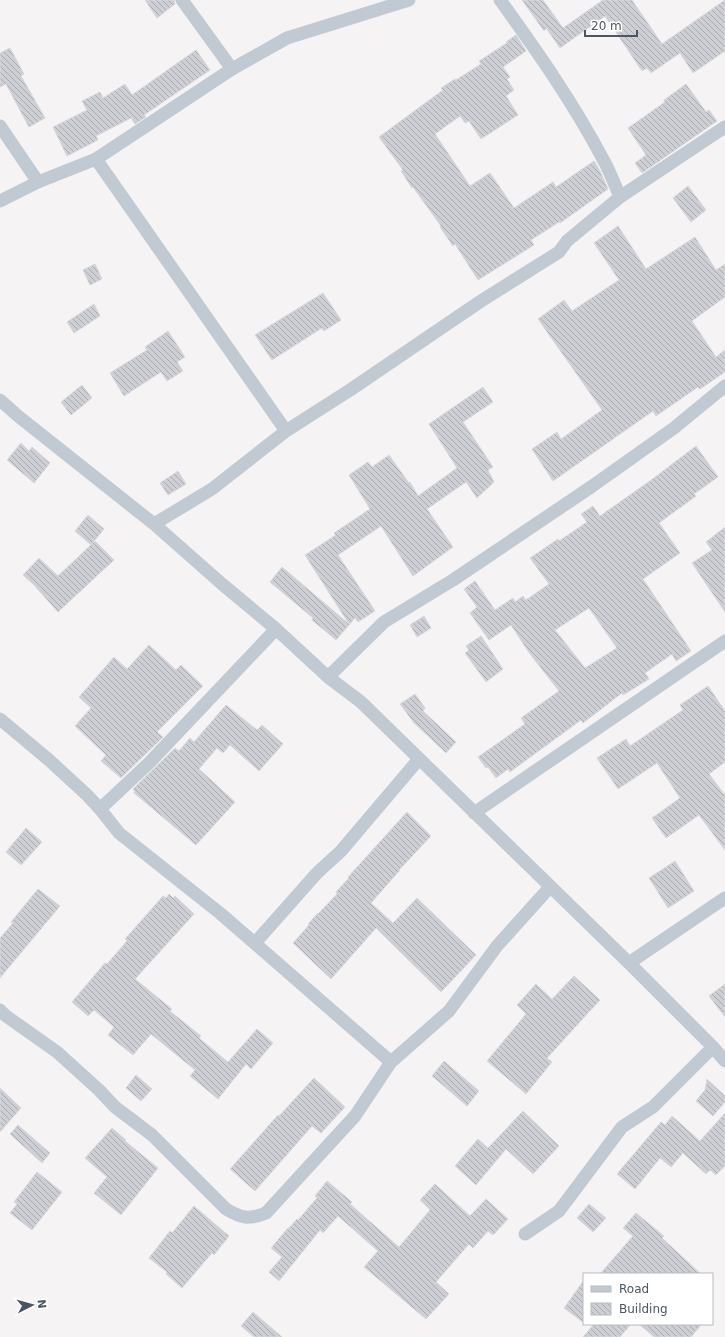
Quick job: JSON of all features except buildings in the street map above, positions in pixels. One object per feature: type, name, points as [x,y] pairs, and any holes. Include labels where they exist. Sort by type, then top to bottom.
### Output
[{"type":"street","points":[[182,0],[232,69]]},
{"type":"street","points":[[0,201],[38,182],[96,159],[232,69],[287,38],[409,0]]},
{"type":"street","points":[[500,0],[534,47],[575,111],[605,161],[620,197]]},
{"type":"street","points":[[0,126],[38,182]]},
{"type":"street","points":[[154,524],[212,489],[286,430],[350,390],[481,301],[559,252],[567,241],[620,197],[725,127]]},
{"type":"street","points":[[96,159],[286,430]]},
{"type":"street","points":[[328,677],[384,622],[453,580],[591,487],[674,428],[725,386]]},
{"type":"street","points":[[0,400],[154,524],[276,629],[328,677],[361,702],[629,963],[713,1047],[725,1061]]},
{"type":"street","points":[[100,809],[149,763],[276,629]]},
{"type":"street","points":[[474,813],[725,641]]},
{"type":"street","points":[[0,719],[49,760],[100,809],[119,832],[255,943],[391,1062]]},
{"type":"street","points":[[255,943],[317,873],[341,851],[419,759]]},
{"type":"street","points":[[0,1010],[6,1016],[57,1052],[99,1090],[115,1107],[152,1135],[226,1209],[237,1216],[256,1217],[266,1213],[355,1116],[391,1062],[449,1011],[497,946],[550,887]]},
{"type":"street","points":[[629,963],[725,898]]},
{"type":"street","points":[[525,1234],[559,1211],[622,1127],[654,1107],[713,1047]]}]
